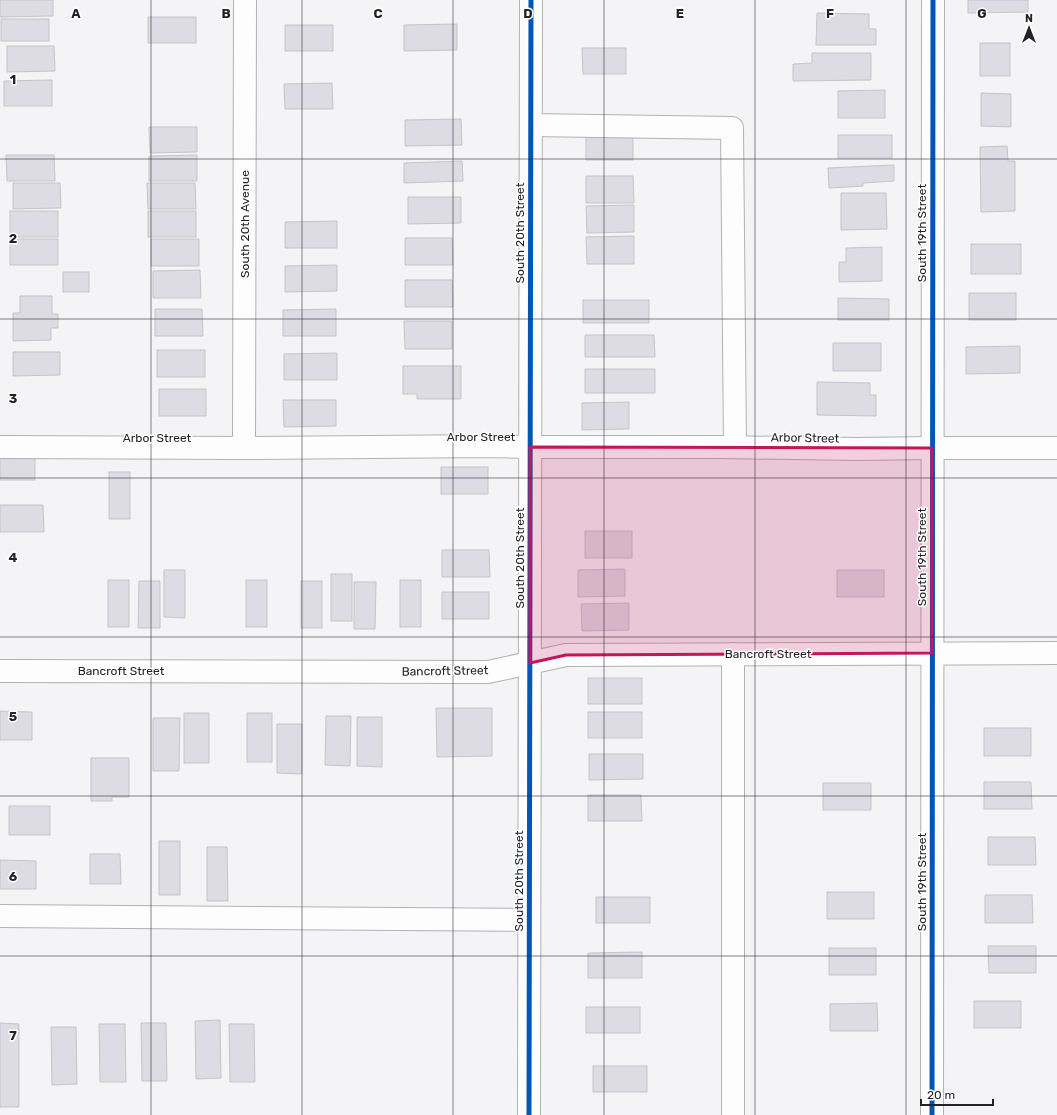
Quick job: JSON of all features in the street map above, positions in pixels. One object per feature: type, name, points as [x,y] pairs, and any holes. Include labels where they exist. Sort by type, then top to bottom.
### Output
[{"type":"street","name":"South 20th Avenue","points":[[244,448],[245,0]]},
{"type":"street","name":"South 20th Street","points":[[529,1115],[531,0]]},
{"type":"street","name":"South 19th Street","points":[[932,1115],[933,0]]},
{"type":"street","points":[[531,125],[732,128],[735,447]]},
{"type":"street","name":"Arbor Street","points":[[0,447],[244,448],[482,446],[857,449],[1057,448]]},
{"type":"street","name":"Bancroft Street","points":[[0,670],[488,672],[566,655],[1057,653]]},
{"type":"street","points":[[733,654],[733,1115]]},
{"type":"street","points":[[0,916],[529,920]]},
{"type":"highlighted area","points":[[530,447],[932,448],[932,653],[566,655],[530,663]]},
{"type":"building","points":[[0,0],[53,0],[53,16],[0,17]]},
{"type":"building","points":[[968,0],[1028,0],[1028,12],[968,13]]},
{"type":"building","points":[[817,13],[869,14],[869,29],[876,29],[876,45],[816,45]]},
{"type":"building","points":[[148,17],[196,17],[196,43],[148,43]]},
{"type":"building","points":[[1,19],[49,19],[49,41],[1,41]]},
{"type":"building","points":[[457,24],[457,50],[404,51],[404,25]]},
{"type":"building","points":[[285,25],[333,25],[333,51],[285,51]]},
{"type":"building","points":[[980,43],[1010,43],[1010,76],[980,76]]},
{"type":"building","points":[[7,46],[54,46],[55,71],[7,72]]},
{"type":"building","points":[[582,48],[626,48],[626,74],[583,74]]},
{"type":"building","points":[[812,53],[871,53],[871,80],[793,81],[793,64],[812,63]]},
{"type":"building","points":[[52,80],[52,106],[4,106],[4,81]]},
{"type":"building","points":[[332,83],[333,109],[285,109],[284,84]]},
{"type":"building","points":[[885,90],[885,118],[838,118],[838,91]]},
{"type":"building","points":[[981,93],[1011,94],[1011,127],[981,126]]},
{"type":"building","points":[[461,119],[462,145],[405,146],[405,120]]},
{"type":"building","points":[[149,127],[197,127],[197,152],[150,153]]},
{"type":"building","points":[[586,133],[633,133],[633,160],[586,160]]},
{"type":"building","points":[[838,135],[892,135],[892,158],[838,158]]},
{"type":"building","points":[[1007,146],[1008,161],[1015,161],[1015,211],[981,212],[980,147]]},
{"type":"building","points":[[6,155],[54,155],[55,181],[7,181]]},
{"type":"building","points":[[197,155],[197,181],[149,181],[149,156]]},
{"type":"building","points":[[462,161],[463,181],[404,183],[404,163]]},
{"type":"building","points":[[894,165],[894,181],[863,183],[863,186],[829,188],[828,168]]},
{"type":"building","points":[[586,176],[633,176],[634,203],[586,203]]},
{"type":"building","points":[[13,183],[60,183],[61,208],[13,209]]},
{"type":"building","points":[[147,183],[195,183],[196,209],[148,209]]},
{"type":"building","points":[[841,193],[886,193],[887,229],[841,230]]},
{"type":"building","points":[[408,197],[461,197],[461,223],[408,224]]},
{"type":"building","points":[[634,205],[634,232],[587,233],[586,206]]},
{"type":"building","points":[[10,211],[58,211],[58,237],[10,237]]},
{"type":"building","points":[[148,211],[196,211],[196,237],[148,237]]},
{"type":"building","points":[[337,221],[337,248],[285,248],[285,222]]},
{"type":"building","points":[[634,236],[634,264],[587,264],[586,237]]},
{"type":"building","points":[[405,238],[452,238],[453,265],[405,265]]},
{"type":"building","points":[[10,239],[58,239],[58,265],[10,265]]},
{"type":"building","points":[[151,239],[199,239],[199,266],[151,266]]},
{"type":"building","points":[[971,244],[1021,244],[1021,274],[971,274]]},
{"type":"building","points":[[882,247],[882,281],[839,282],[839,262],[846,262],[846,248]]},
{"type":"building","points":[[337,265],[337,291],[285,292],[285,266]]},
{"type":"building","points":[[200,270],[201,298],[153,298],[153,271]]},
{"type":"building","points":[[63,272],[89,272],[89,292],[63,292]]},
{"type":"building","points":[[405,280],[452,280],[453,307],[405,307]]},
{"type":"building","points":[[969,293],[1016,293],[1016,320],[969,320]]},
{"type":"building","points":[[20,296],[52,296],[52,314],[58,314],[58,328],[51,328],[51,340],[13,341],[13,313],[20,313]]},
{"type":"building","points":[[838,298],[889,299],[889,320],[838,320]]},
{"type":"building","points":[[583,300],[649,300],[649,323],[583,323]]},
{"type":"building","points":[[155,309],[202,309],[203,336],[155,336]]},
{"type":"building","points":[[336,309],[336,336],[283,336],[283,310]]},
{"type":"building","points":[[404,321],[452,321],[452,349],[405,349]]},
{"type":"building","points":[[585,335],[654,335],[655,357],[585,357]]},
{"type":"building","points":[[833,343],[881,343],[881,371],[833,371]]},
{"type":"building","points":[[1020,346],[1020,373],[966,374],[966,347]]},
{"type":"building","points":[[157,350],[205,350],[205,377],[157,377]]},
{"type":"building","points":[[13,352],[60,352],[60,375],[13,376]]},
{"type":"building","points":[[337,353],[337,380],[284,380],[284,354]]},
{"type":"building","points":[[403,366],[461,366],[461,399],[417,399],[417,394],[403,394]]},
{"type":"building","points":[[585,369],[655,369],[655,393],[585,393]]},
{"type":"building","points":[[817,382],[870,383],[870,395],[876,395],[876,416],[817,415]]},
{"type":"building","points":[[159,389],[206,389],[206,416],[159,416]]},
{"type":"building","points":[[283,400],[336,400],[336,426],[284,427]]},
{"type":"building","points":[[629,402],[629,429],[582,430],[582,403]]},
{"type":"building","points":[[0,457],[35,457],[35,480],[0,480]]},
{"type":"building","points":[[441,467],[488,467],[488,494],[441,494]]},
{"type":"building","points":[[109,472],[130,472],[130,519],[109,519]]},
{"type":"building","points":[[0,505],[43,505],[44,532],[0,532]]},
{"type":"building","points":[[585,531],[632,531],[632,558],[585,558]]},
{"type":"building","points":[[442,550],[489,550],[490,577],[442,577]]},
{"type":"building","points":[[625,569],[625,596],[578,597],[578,570]]},
{"type":"building","points":[[164,570],[185,570],[185,618],[164,617]]},
{"type":"building","points":[[837,570],[884,570],[884,597],[837,597]]},
{"type":"building","points":[[331,574],[352,574],[352,621],[331,621]]},
{"type":"building","points":[[108,580],[129,580],[129,627],[108,627]]},
{"type":"building","points":[[246,580],[267,580],[267,627],[246,627]]},
{"type":"building","points":[[400,580],[421,580],[421,627],[400,627]]},
{"type":"building","points":[[139,581],[160,581],[160,628],[138,628]]},
{"type":"building","points":[[301,581],[322,581],[322,628],[301,628]]},
{"type":"building","points":[[354,582],[376,582],[375,629],[354,629]]},
{"type":"building","points":[[442,592],[489,592],[489,619],[442,619]]},
{"type":"building","points":[[629,603],[629,630],[582,631],[581,604]]},
{"type":"building","points":[[588,678],[642,678],[642,704],[588,704]]},
{"type":"building","points":[[436,708],[492,708],[492,756],[437,757]]},
{"type":"building","points":[[0,711],[32,712],[32,740],[0,740]]},
{"type":"building","points":[[588,712],[642,712],[642,738],[588,738]]},
{"type":"building","points":[[184,713],[209,713],[209,763],[184,763]]},
{"type":"building","points":[[247,713],[272,713],[272,762],[247,762]]},
{"type":"building","points":[[326,716],[351,716],[350,766],[325,765]]},
{"type":"building","points":[[357,717],[382,717],[382,767],[357,766]]},
{"type":"building","points":[[153,718],[180,718],[179,771],[153,771]]},
{"type":"building","points":[[277,724],[302,724],[302,774],[277,773]]},
{"type":"building","points":[[984,728],[1031,728],[1031,756],[984,756]]},
{"type":"building","points":[[589,754],[643,754],[643,779],[589,780]]},
{"type":"building","points":[[91,758],[129,758],[129,797],[112,797],[112,801],[91,801]]},
{"type":"building","points":[[984,782],[1031,782],[1032,809],[984,809]]},
{"type":"building","points":[[823,783],[871,783],[871,810],[823,810]]},
{"type":"building","points":[[588,795],[641,795],[642,821],[588,821]]},
{"type":"building","points":[[9,806],[50,806],[50,835],[9,835]]},
{"type":"building","points":[[988,837],[1035,837],[1036,865],[988,865]]},
{"type":"building","points":[[159,841],[180,841],[180,895],[159,895]]},
{"type":"building","points":[[207,847],[227,847],[228,901],[207,901]]},
{"type":"building","points":[[90,854],[120,854],[121,884],[90,884]]},
{"type":"building","points":[[0,860],[36,861],[36,889],[0,889]]},
{"type":"building","points":[[827,892],[874,892],[874,919],[827,919]]},
{"type":"building","points":[[985,895],[1032,895],[1033,923],[985,923]]},
{"type":"building","points":[[596,897],[650,897],[650,923],[596,923]]},
{"type":"building","points":[[988,946],[1036,946],[1036,973],[989,973]]},
{"type":"building","points":[[829,948],[876,948],[876,975],[829,975]]},
{"type":"building","points":[[642,952],[642,978],[588,978],[588,953]]},
{"type":"building","points":[[974,1001],[1021,1001],[1021,1028],[974,1028]]},
{"type":"building","points":[[877,1003],[878,1031],[830,1031],[830,1004]]},
{"type":"building","points":[[586,1007],[640,1007],[640,1033],[586,1033]]},
{"type":"building","points":[[220,1020],[221,1078],[196,1079],[195,1021]]},
{"type":"building","points":[[0,1023],[19,1024],[19,1107],[0,1107]]},
{"type":"building","points":[[141,1023],[166,1023],[167,1081],[142,1081]]},
{"type":"building","points":[[99,1024],[125,1024],[126,1082],[100,1082]]},
{"type":"building","points":[[229,1024],[254,1024],[255,1082],[230,1082]]},
{"type":"building","points":[[51,1027],[76,1027],[77,1084],[52,1085]]},
{"type":"building","points":[[593,1066],[647,1066],[647,1092],[593,1092]]},
{"type":"cycle path","points":[[529,1115],[531,0]]},
{"type":"cycle path","points":[[932,1115],[933,0]]}]
